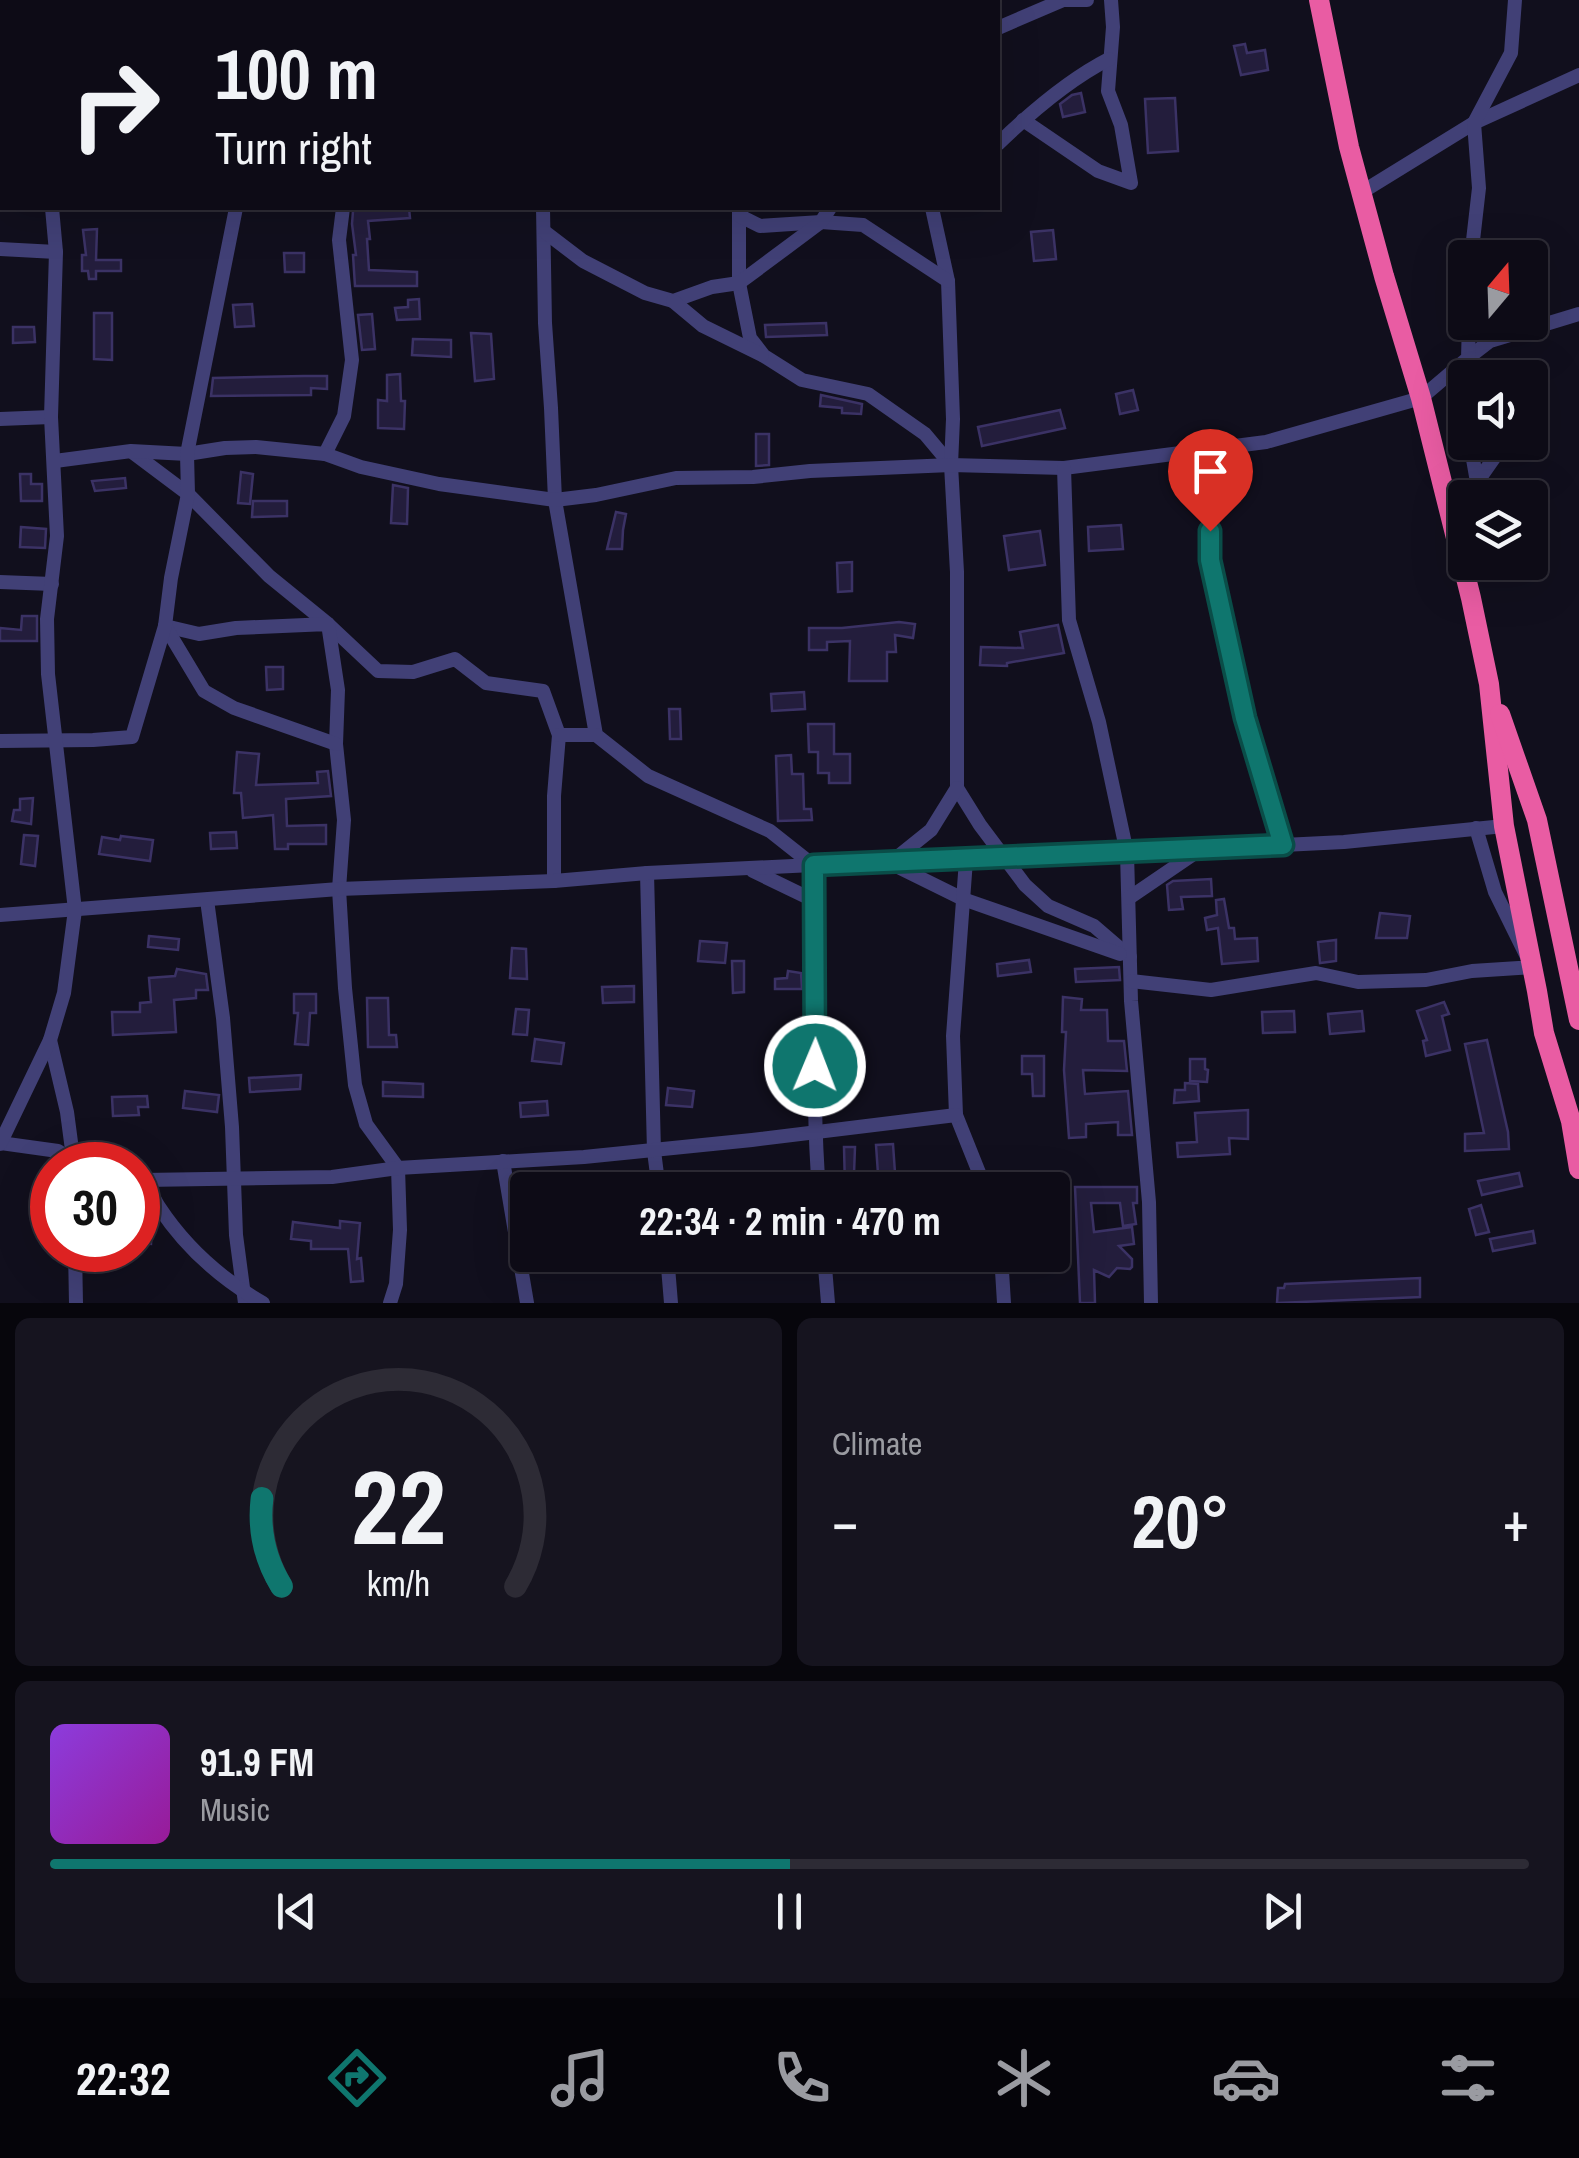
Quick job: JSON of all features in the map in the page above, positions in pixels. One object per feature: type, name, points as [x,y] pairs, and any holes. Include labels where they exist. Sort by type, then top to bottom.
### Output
[{"type":"highway","points":[[1319,0],[1350,148],[1448,506]]},
{"type":"highway","points":[[1467,580],[1489,684],[1504,826],[1544,1033],[1579,1169]]},
{"type":"highway","points":[[1489,684],[1537,820],[1579,1020]]},
{"type":"street","points":[[1000,27],[1063,0],[1087,0]]},
{"type":"street","points":[[1023,120],[1098,171],[1130,183],[1121,125],[1108,91],[1111,0]]},
{"type":"street","points":[[1473,240],[1479,188],[1474,123],[1511,53],[1515,0]]},
{"type":"street","points":[[1000,142],[1086,71],[1109,58]]},
{"type":"street","points":[[1362,192],[1474,123],[1579,75]]},
{"type":"street","points":[[30,1148],[0,1144],[50,1040],[64,993],[74,910],[48,674],[47,619],[57,536],[51,417],[56,252],[52,210]]},
{"type":"street","points":[[0,741],[132,737],[165,626],[188,494],[187,454],[236,210]]},
{"type":"street","points":[[325,454],[344,416],[352,360],[338,240],[343,210]]},
{"type":"street","points":[[544,210],[554,500],[596,735]]},
{"type":"street","points":[[673,302],[712,287],[740,283],[821,222],[829,210]]},
{"type":"street","points":[[890,863],[931,830],[957,788],[948,281],[935,210]]},
{"type":"street","points":[[739,212],[760,226],[821,222],[862,225],[948,281]]},
{"type":"street","points":[[739,212],[740,283],[750,338],[764,356]]},
{"type":"street","points":[[545,232],[583,260],[645,293],[673,302],[703,326],[802,380],[868,394],[925,434],[951,465]]},
{"type":"street","points":[[0,249],[56,252]]},
{"type":"street","points":[[55,462],[131,451],[187,454],[256,447],[325,454],[392,475],[554,500],[676,478],[951,465],[1064,468],[1266,442],[1421,398],[1490,341],[1579,314]]},
{"type":"street","points":[[1468,340],[1468,358]]},
{"type":"street","points":[[0,420],[51,417]]},
{"type":"street","points":[[131,451],[188,494],[268,576],[328,624],[378,672],[414,672],[455,659],[486,683],[543,691],[559,735],[554,881]]},
{"type":"street","points":[[1186,454],[1208,502],[1210,560],[1226,638],[1283,845]]},
{"type":"street","points":[[1064,468],[1068,620],[1099,722],[1127,853],[1130,981],[1149,1202],[1151,1303]]},
{"type":"street","points":[[0,582],[52,584]]},
{"type":"street","points":[[165,626],[199,634],[236,628],[328,624]]},
{"type":"street","points":[[328,624],[338,690],[336,744],[344,820],[339,890],[355,1084],[366,1124],[398,1168],[400,1230],[396,1284],[390,1303]]},
{"type":"street","points":[[165,626],[204,690],[234,708],[336,744]]},
{"type":"street","points":[[559,735],[596,735],[648,776],[770,831],[814,865]]},
{"type":"street","points":[[957,788],[1025,885],[1048,906],[1094,926],[1130,957]]},
{"type":"street","points":[[0,916],[339,890],[1283,845],[1504,826]]},
{"type":"street","points":[[1130,981],[1211,990],[1316,973],[1358,982],[1426,980],[1532,966],[1496,892],[1476,828]]},
{"type":"street","points":[[1128,898],[1199,850]]},
{"type":"street","points":[[966,860],[953,1036],[956,1114],[979,1172]]},
{"type":"street","points":[[890,863],[963,899],[1130,957]]},
{"type":"street","points":[[814,865],[817,1172]]},
{"type":"street","points":[[748,868],[815,901]]},
{"type":"street","points":[[647,873],[657,1172]]},
{"type":"street","points":[[208,900],[222,1018],[236,1236],[245,1298]]},
{"type":"street","points":[[50,1040],[73,1142]]},
{"type":"street","points":[[160,1178],[332,1177],[398,1168],[654,1150],[956,1114]]},
{"type":"street","points":[[503,1161],[526,1303]]},
{"type":"street","points":[[160,1208],[212,1269],[245,1298],[263,1303]]},
{"type":"street","points":[[75,1272],[76,1303]]},
{"type":"street","points":[[669,1272],[672,1303]]},
{"type":"street","points":[[825,1272],[828,1303]]},
{"type":"street","points":[[1002,1272],[1004,1303]]},
{"type":"building","points":[[1245,44],[1247,53],[1265,50],[1268,70],[1241,75],[1234,46]]},
{"type":"building","points":[[1081,93],[1085,112],[1063,117],[1060,104]]},
{"type":"building","points":[[1175,98],[1178,151],[1148,153],[1145,99]]},
{"type":"building","points":[[409,210],[410,218],[368,221],[369,270],[417,272],[417,286],[355,286],[353,211]]},
{"type":"building","points":[[97,229],[96,260],[121,260],[121,271],[96,271],[96,279],[89,279],[88,271],[82,271],[82,255],[86,255],[83,230]]},
{"type":"building","points":[[1053,230],[1056,259],[1034,261],[1031,232]]},
{"type":"building","points":[[284,253],[304,253],[304,272],[285,272]]},
{"type":"building","points":[[419,299],[420,319],[397,320],[395,308],[408,307],[408,300]]},
{"type":"building","points":[[252,304],[254,326],[235,327],[233,305]]},
{"type":"building","points":[[94,313],[112,313],[112,360],[94,359]]},
{"type":"building","points":[[372,314],[375,349],[362,350],[358,315]]},
{"type":"building","points":[[826,323],[827,335],[766,337],[765,325]]},
{"type":"building","points":[[13,327],[34,327],[35,342],[13,343]]},
{"type":"building","points":[[471,333],[491,334],[494,379],[475,381]]},
{"type":"building","points":[[413,339],[451,340],[451,357],[412,355]]},
{"type":"building","points":[[400,374],[401,401],[405,401],[404,429],[378,428],[378,400],[387,401],[387,375]]},
{"type":"building","points":[[327,376],[327,389],[311,388],[311,395],[211,396],[213,378]]},
{"type":"building","points":[[1133,390],[1138,410],[1120,414],[1116,394]]},
{"type":"building","points":[[821,395],[862,404],[861,414],[820,406]]},
{"type":"building","points":[[1060,410],[1065,428],[982,446],[978,427]]},
{"type":"building","points":[[756,434],[769,434],[769,465],[756,466]]},
{"type":"building","points":[[241,472],[253,474],[250,504],[238,503]]},
{"type":"building","points":[[20,474],[31,474],[31,484],[42,484],[42,501],[21,501]]},
{"type":"building","points":[[125,478],[126,488],[95,491],[92,481]]},
{"type":"building","points":[[393,485],[408,488],[407,524],[391,523]]},
{"type":"building","points":[[253,501],[287,501],[287,516],[252,517]]},
{"type":"building","points":[[616,512],[626,514],[622,549],[607,549]]},
{"type":"building","points":[[1121,525],[1123,549],[1089,551],[1088,527]]},
{"type":"building","points":[[21,527],[46,529],[45,548],[20,547]]},
{"type":"building","points":[[1040,531],[1045,565],[1009,570],[1004,536]]},
{"type":"building","points":[[852,562],[852,591],[838,592],[837,563]]},
{"type":"building","points":[[22,616],[37,616],[37,641],[0,641],[0,628],[21,630]]},
{"type":"building","points":[[915,624],[913,638],[895,635],[896,652],[887,652],[887,681],[849,681],[850,641],[827,642],[827,650],[809,650],[809,628]]},
{"type":"building","points":[[1058,625],[1064,653],[1007,666],[980,665],[981,647],[1023,648],[1020,632]]},
{"type":"building","points":[[266,667],[283,667],[283,689],[267,690]]},
{"type":"building","points":[[804,692],[805,709],[772,711],[771,694]]},
{"type":"building","points":[[669,709],[680,709],[681,739],[670,739]]},
{"type":"building","points":[[808,724],[834,724],[834,754],[850,754],[850,783],[829,783],[829,773],[818,773],[818,752],[809,752]]},
{"type":"building","points":[[237,752],[259,754],[256,785],[318,783],[317,772],[328,771],[331,796],[286,799],[287,826],[326,825],[326,844],[288,844],[288,849],[275,849],[273,815],[243,818],[241,793],[234,793]]},
{"type":"building","points":[[791,755],[792,774],[803,774],[804,809],[811,809],[812,820],[778,821],[776,756]]},
{"type":"building","points":[[33,798],[31,824],[12,821],[14,810],[20,810],[20,799]]},
{"type":"building","points":[[236,832],[237,848],[211,849],[210,833]]},
{"type":"building","points":[[24,835],[38,836],[35,866],[21,864]]},
{"type":"building","points":[[121,836],[153,840],[150,861],[99,854],[102,837],[120,840]]},
{"type":"building","points":[[1211,879],[1212,896],[1181,897],[1183,909],[1169,910],[1167,885],[1173,881]]},
{"type":"building","points":[[1224,899],[1235,939],[1257,938],[1258,961],[1222,964],[1218,928],[1207,930],[1205,918],[1217,915],[1216,900]]},
{"type":"building","points":[[1380,913],[1410,916],[1407,938],[1376,938]]},
{"type":"building","points":[[149,936],[179,939],[178,950],[148,947]]},
{"type":"building","points":[[1336,940],[1336,961],[1320,963],[1318,942]]},
{"type":"building","points":[[700,941],[727,943],[725,963],[698,961]]},
{"type":"building","points":[[512,948],[526,949],[527,979],[510,978]]},
{"type":"building","points":[[1029,960],[1031,972],[998,976],[997,964]]},
{"type":"building","points":[[732,961],[744,961],[744,992],[733,993]]},
{"type":"building","points":[[1119,967],[1120,980],[1076,982],[1075,969]]},
{"type":"building","points":[[177,969],[206,974],[208,990],[196,990],[196,998],[174,1000],[176,1032],[113,1035],[112,1012],[140,1012],[140,1003],[151,1002],[149,978],[175,976]]},
{"type":"building","points":[[788,971],[801,973],[802,989],[775,989],[775,979],[787,978]]},
{"type":"building","points":[[634,986],[634,1002],[603,1003],[602,987]]},
{"type":"building","points":[[294,994],[316,994],[308,1045],[295,1044],[298,1013],[294,1013]]},
{"type":"building","points":[[1063,997],[1082,999],[1081,1010],[1107,1010],[1108,1041],[1124,1041],[1127,1071],[1083,1070],[1085,1094],[1128,1091],[1132,1135],[1118,1135],[1118,1122],[1086,1124],[1086,1137],[1069,1138]]},
{"type":"building","points":[[367,998],[388,998],[389,1035],[396,1035],[397,1047],[368,1047]]},
{"type":"building","points":[[1444,1002],[1449,1014],[1442,1016],[1450,1050],[1426,1056],[1423,1041],[1427,1040],[1417,1011]]},
{"type":"building","points":[[516,1009],[529,1010],[527,1035],[513,1034]]},
{"type":"building","points":[[1294,1011],[1295,1032],[1263,1033],[1262,1012]]},
{"type":"building","points":[[1362,1011],[1364,1031],[1330,1034],[1328,1014]]},
{"type":"building","points":[[535,1039],[564,1043],[561,1064],[532,1061]]},
{"type":"building","points":[[1487,1040],[1509,1149],[1465,1151],[1465,1134],[1484,1133],[1465,1044]]},
{"type":"building","points":[[1022,1056],[1044,1056],[1044,1096],[1033,1096],[1032,1074],[1022,1074]]},
{"type":"building","points":[[1190,1059],[1205,1059],[1207,1082],[1190,1081]]},
{"type":"building","points":[[301,1075],[300,1089],[250,1092],[249,1078]]},
{"type":"building","points":[[383,1082],[423,1084],[423,1097],[383,1096]]},
{"type":"building","points":[[1185,1083],[1198,1084],[1199,1101],[1174,1103],[1175,1090],[1185,1090]]},
{"type":"building","points":[[668,1088],[694,1091],[692,1107],[666,1105]]},
{"type":"building","points":[[185,1091],[219,1095],[217,1112],[183,1108]]},
{"type":"building","points":[[147,1096],[148,1107],[138,1107],[139,1115],[113,1116],[112,1097]]},
{"type":"building","points":[[547,1101],[548,1115],[521,1117],[520,1103]]},
{"type":"building","points":[[1248,1110],[1248,1139],[1229,1138],[1230,1154],[1178,1157],[1177,1143],[1197,1142],[1195,1113]]},
{"type":"building","points":[[893,1144],[895,1172],[878,1172],[876,1145]]},
{"type":"building","points":[[844,1147],[855,1147],[854,1172],[845,1172]]},
{"type":"building","points":[[1519,1173],[1522,1186],[1482,1195],[1478,1181]]},
{"type":"building","points":[[1075,1187],[1137,1187],[1137,1203],[1133,1203],[1136,1224],[1123,1226],[1120,1203],[1091,1203],[1094,1232],[1132,1227],[1134,1244],[1119,1246],[1132,1259],[1130,1269],[1117,1268],[1109,1277],[1094,1270],[1095,1303],[1080,1303]]},
{"type":"building","points":[[1481,1205],[1489,1232],[1476,1235],[1469,1209]]},
{"type":"building","points":[[340,1221],[360,1223],[357,1259],[361,1258],[363,1281],[351,1282],[348,1249],[311,1249],[311,1241],[291,1239],[293,1222],[340,1228]]},
{"type":"building","points":[[1533,1231],[1535,1243],[1493,1251],[1490,1239]]},
{"type":"building","points":[[1420,1278],[1420,1297],[1277,1303],[1278,1288],[1285,1284]]},
{"type":"route","points":[[815,1066],[814,865],[1283,845],[1226,638],[1210,560],[1210,531]]}]
